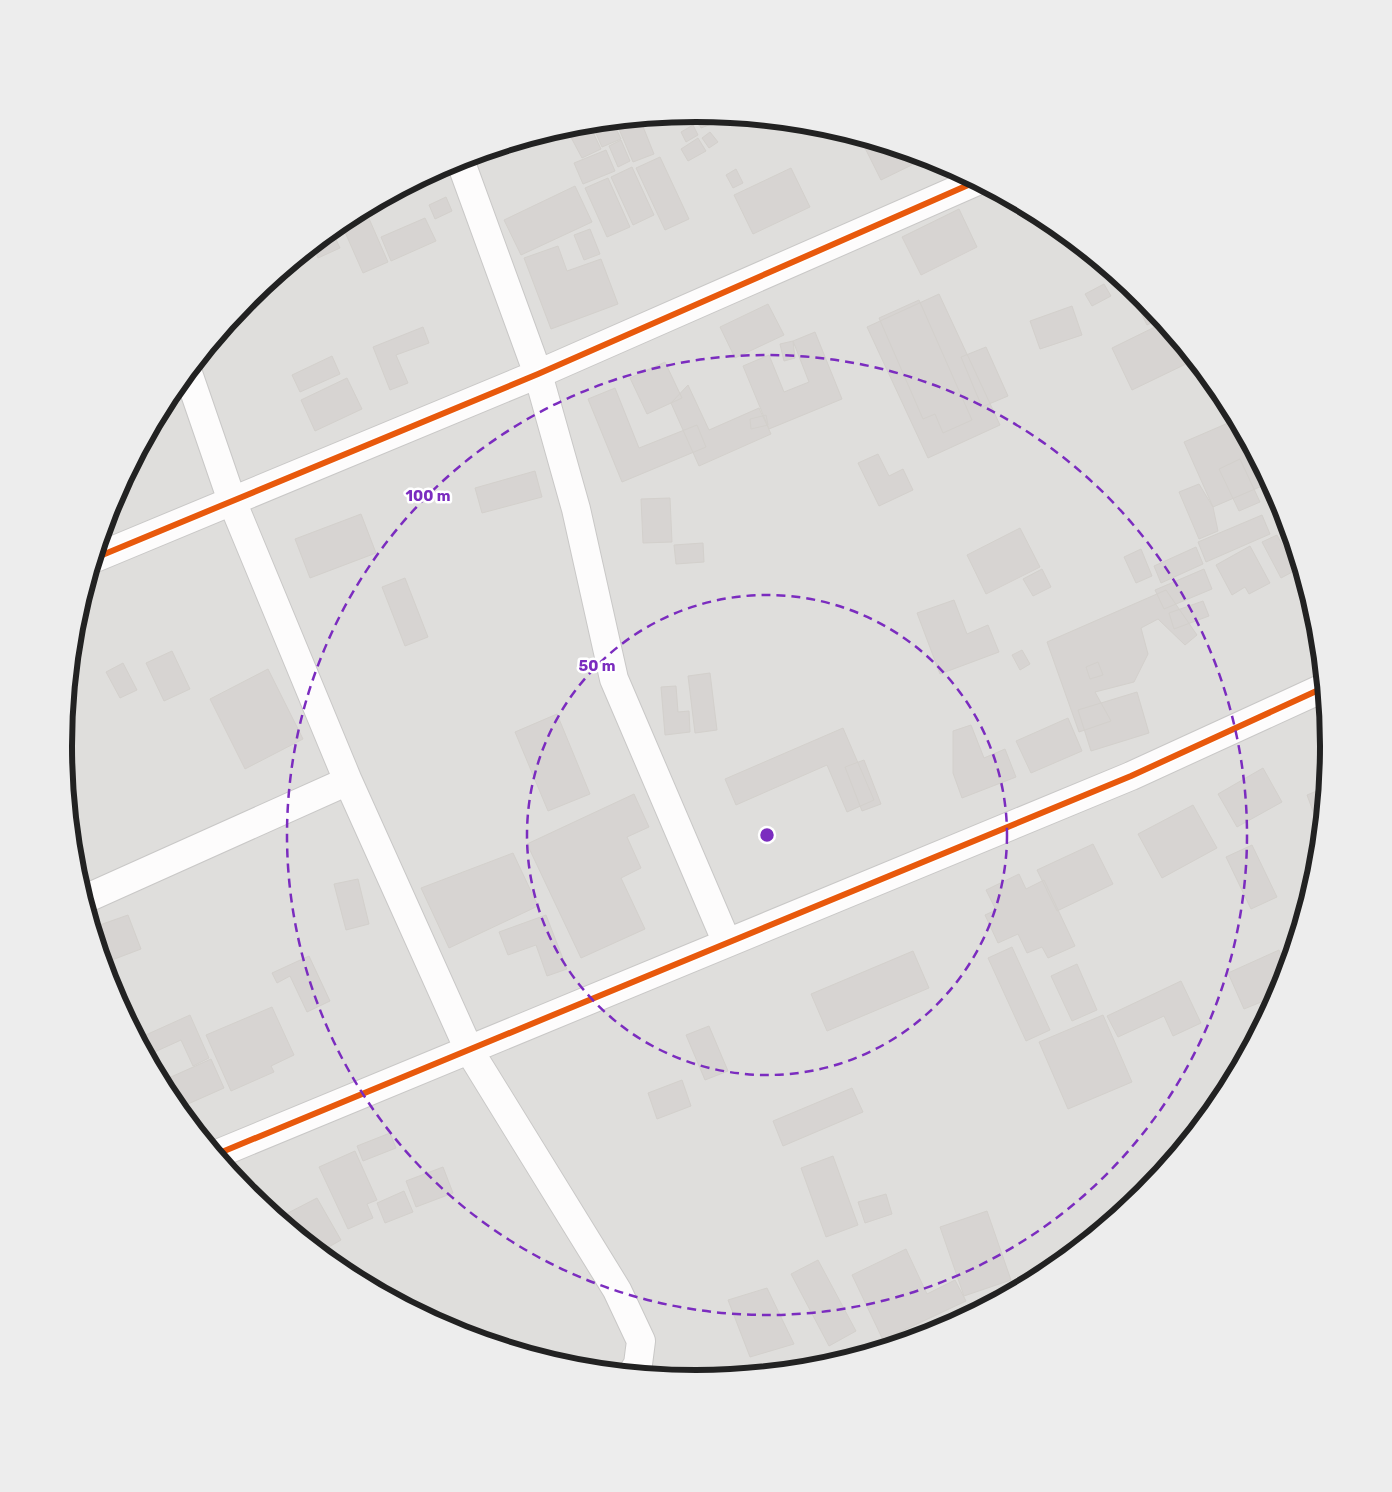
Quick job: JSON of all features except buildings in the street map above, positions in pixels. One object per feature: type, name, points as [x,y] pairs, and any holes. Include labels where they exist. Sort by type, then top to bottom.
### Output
[{"type":"street","points":[[463,168],[538,374],[576,509],[614,679],[727,943]]},
{"type":"street","points":[[103,555],[538,374],[968,185]]},
{"type":"street","points":[[191,381],[232,501],[348,781],[469,1050],[617,1290],[641,1341],[637,1366]]},
{"type":"street","points":[[223,1152],[1131,776],[1317,691]]},
{"type":"street","points":[[91,896],[348,781]]},
{"type":"shaded area","points":[[696,122],[777,128],[818,134],[896,156],[935,170],[1008,206],[1076,251],[1107,277],[1137,305],[1191,366],[1236,434],[1255,470],[1272,507],[1298,585],[1308,624],[1318,705],[1320,746],[1314,827],[1308,868],[1286,946],[1272,985],[1236,1058],[1191,1126],[1165,1157],[1137,1187],[1076,1241],[1008,1286],[972,1305],[935,1322],[857,1348],[818,1358],[737,1368],[696,1370],[615,1364],[574,1358],[496,1336],[457,1322],[384,1286],[316,1241],[285,1215],[255,1187],[201,1126],[156,1058],[137,1022],[120,985],[94,907],[84,868],[74,787],[72,746],[78,665],[84,624],[106,546],[120,507],[156,434],[201,366],[227,335],[255,305],[316,251],[384,206],[420,187],[457,170],[535,144],[574,134],[655,124]]},
{"type":"cycle path","points":[[103,555],[538,374],[968,185]]},
{"type":"cycle path","points":[[223,1152],[1131,776],[1317,691]]}]
